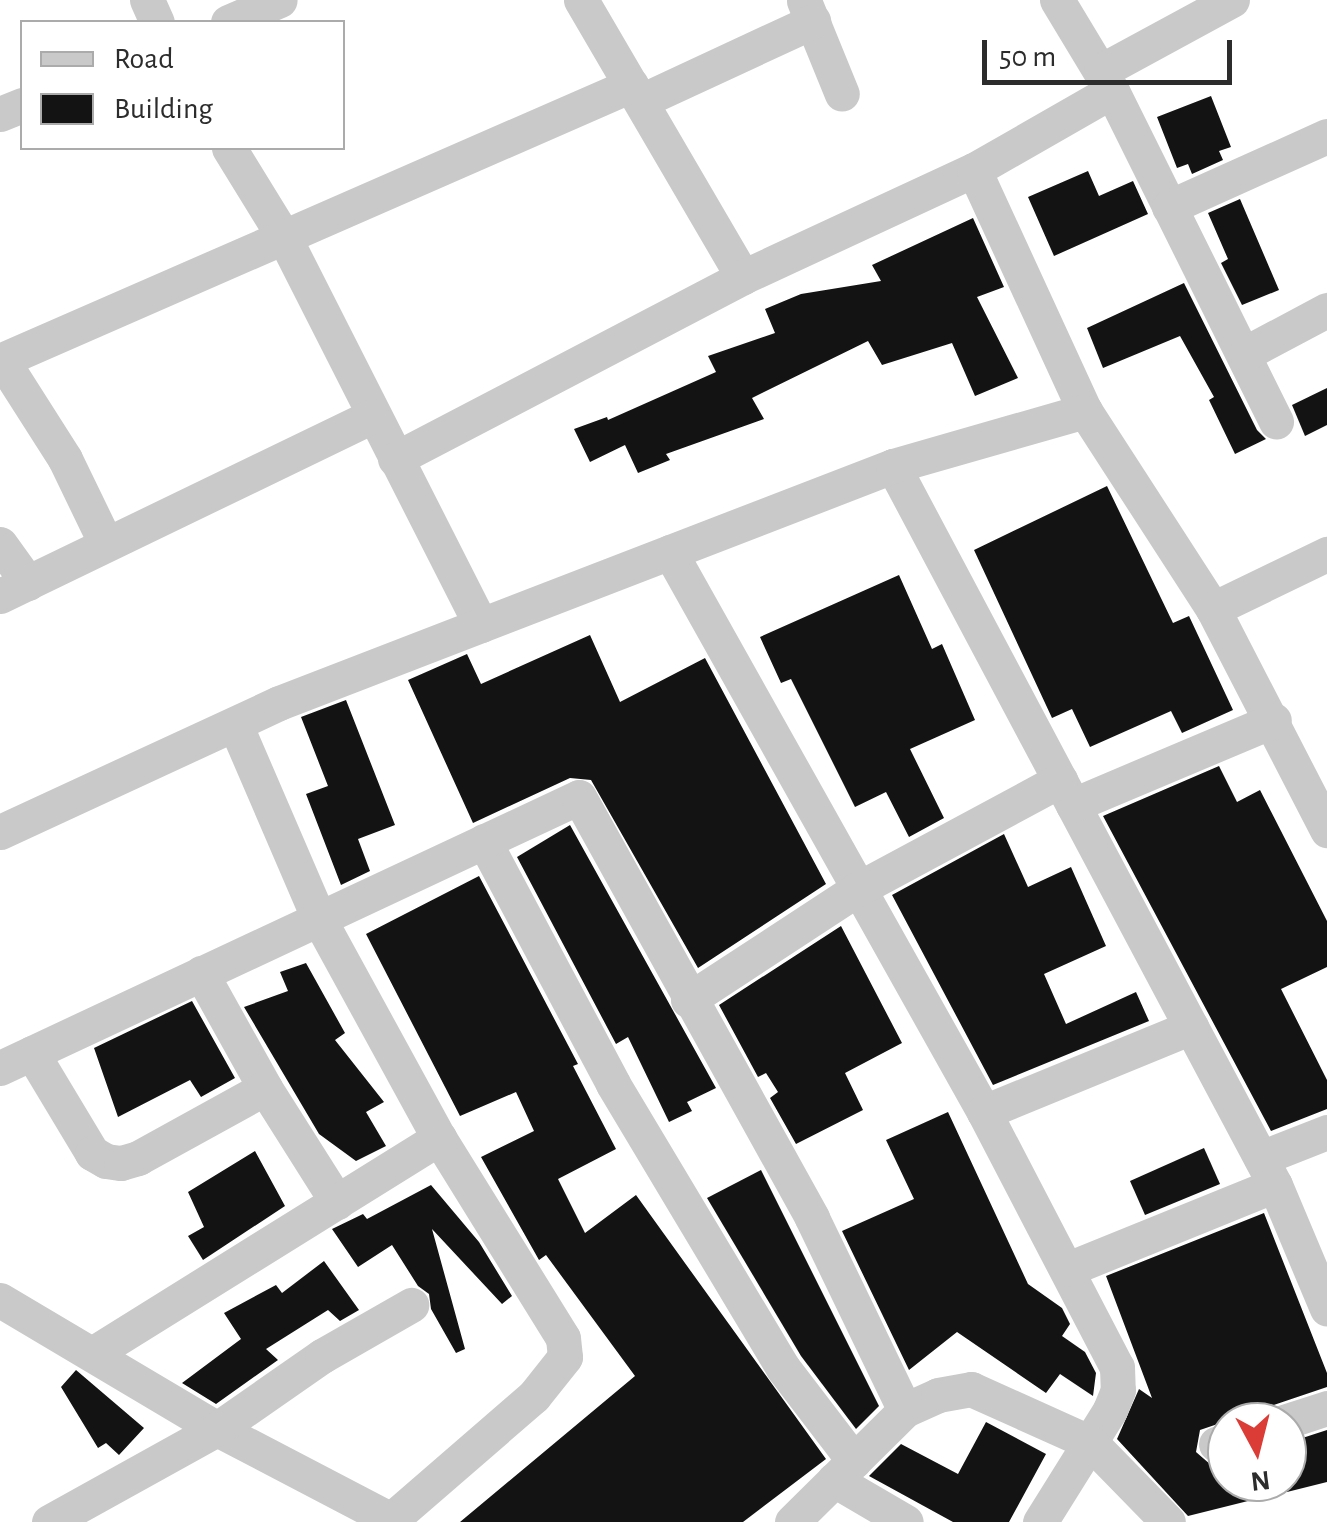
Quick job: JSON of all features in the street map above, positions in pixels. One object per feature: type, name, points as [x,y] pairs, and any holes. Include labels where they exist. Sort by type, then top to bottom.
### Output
[{"type":"street","points":[[233,20],[280,0]]},
{"type":"street","points":[[581,0],[743,277]]},
{"type":"street","points":[[1057,0],[1106,81],[1246,352],[1276,420]]},
{"type":"street","points":[[395,459],[743,277],[974,170],[1232,0]]},
{"type":"street","points":[[106,544],[65,460],[1,360],[636,93],[808,10],[842,94]]},
{"type":"street","points":[[1170,207],[1327,136]]},
{"type":"street","points":[[230,150],[285,239],[482,625]]},
{"type":"street","points":[[974,170],[1085,412],[1213,609],[1274,720],[1327,830]]},
{"type":"street","points":[[1246,352],[1327,310]]},
{"type":"street","points":[[0,832],[234,724],[670,552],[893,466],[1085,412]]},
{"type":"street","points":[[0,544],[14,590],[372,416]]},
{"type":"street","points":[[893,466],[1268,1172],[1327,1308]]},
{"type":"street","points":[[670,552],[856,890],[984,1112],[1117,1367],[1118,1390],[1091,1443],[1040,1522]]},
{"type":"street","points":[[1213,609],[1327,554]]},
{"type":"street","points":[[688,1000],[856,890],[1066,793],[1274,720]]},
{"type":"street","points":[[3,1305],[217,1428],[393,1521],[534,1396],[565,1357],[563,1338],[439,1138],[319,919],[234,724]]},
{"type":"street","points":[[0,1068],[579,797],[812,1218],[905,1410]]},
{"type":"street","points":[[484,842],[644,1135],[844,1471],[906,1522]]},
{"type":"street","points":[[201,973],[337,1202]]},
{"type":"street","points":[[984,1112],[1191,1027]]},
{"type":"street","points":[[32,1053],[92,1153],[106,1161],[122,1163],[138,1158],[266,1088]]},
{"type":"street","points":[[1068,1269],[1268,1172],[1327,1132]]},
{"type":"street","points":[[92,1354],[439,1138]]},
{"type":"street","points":[[49,1522],[217,1428],[322,1356],[411,1305]]},
{"type":"street","points":[[792,1522],[905,1410],[938,1395],[970,1389],[1091,1443],[1168,1522]]},
{"type":"building","points":[[1211,96],[1231,147],[1219,151],[1223,160],[1192,174],[1188,164],[1177,168],[1157,117]]},
{"type":"building","points":[[1088,171],[1099,196],[1133,181],[1148,214],[1054,256],[1028,197]]},
{"type":"building","points":[[1240,199],[1279,290],[1242,305],[1221,263],[1228,259],[1208,213]]},
{"type":"building","points":[[973,218],[1004,287],[977,297],[1018,378],[975,396],[952,343],[882,365],[868,341],[752,398],[764,419],[666,454],[670,460],[638,473],[625,445],[590,462],[574,429],[607,417],[608,420],[716,372],[708,356],[775,333],[765,309],[801,294],[881,281],[872,265]]},
{"type":"building","points":[[1184,283],[1257,430],[1266,439],[1235,454],[1209,400],[1214,397],[1180,336],[1103,368],[1087,328]]},
{"type":"building","points":[[1327,388],[1327,425],[1305,436],[1292,405]]},
{"type":"building","points":[[1107,486],[1173,623],[1189,616],[1233,710],[1182,733],[1171,711],[1090,747],[1072,709],[1052,718],[974,550]]},
{"type":"building","points":[[899,575],[932,649],[942,644],[975,720],[910,749],[944,818],[909,837],[886,792],[855,807],[791,679],[781,683],[760,637]]},
{"type":"building","points":[[590,635],[620,702],[705,658],[826,884],[698,968],[591,780],[570,778],[473,823],[408,680],[467,654],[481,684]]},
{"type":"building","points":[[346,700],[395,825],[358,839],[370,871],[341,885],[306,794],[328,786],[301,717]]},
{"type":"building","points":[[1219,766],[1237,802],[1260,790],[1327,921],[1327,967],[1281,989],[1327,1080],[1327,1109],[1271,1131],[1103,816]]},
{"type":"building","points":[[570,825],[716,1088],[687,1102],[692,1111],[669,1122],[628,1037],[616,1044],[517,857]]},
{"type":"building","points":[[1004,834],[1028,887],[1071,867],[1106,946],[1044,974],[1066,1024],[1136,992],[1149,1021],[993,1085],[892,895]]},
{"type":"building","points":[[479,876],[578,1064],[573,1066],[616,1149],[558,1179],[585,1233],[636,1195],[826,1459],[743,1522],[460,1522],[635,1376],[546,1255],[539,1260],[481,1157],[534,1131],[516,1092],[460,1116],[366,934]]},
{"type":"building","points":[[841,926],[902,1043],[845,1073],[863,1110],[796,1144],[770,1098],[778,1092],[766,1073],[758,1077],[719,1005]]},
{"type":"building","points":[[306,963],[345,1033],[335,1040],[384,1102],[366,1112],[386,1146],[356,1161],[319,1134],[244,1007],[288,991],[280,972]]},
{"type":"building","points":[[192,1001],[235,1078],[201,1097],[190,1080],[118,1117],[94,1048]]},
{"type":"building","points":[[948,1112],[1028,1284],[1062,1308],[1070,1324],[1062,1336],[1085,1352],[1096,1373],[1093,1396],[1060,1374],[1046,1393],[957,1332],[909,1370],[842,1231],[914,1199],[886,1140]]},
{"type":"building","points":[[1204,1148],[1220,1184],[1145,1215],[1130,1181]]},
{"type":"building","points":[[255,1151],[285,1206],[203,1260],[188,1236],[204,1227],[188,1192]]},
{"type":"building","points":[[761,1170],[879,1406],[856,1429],[801,1356],[707,1198]]},
{"type":"building","points":[[431,1185],[479,1242],[512,1296],[502,1304],[432,1229],[465,1349],[456,1353],[431,1309],[429,1294],[418,1286],[392,1245],[358,1267],[332,1229],[363,1214],[367,1219]]},
{"type":"building","points":[[1264,1213],[1327,1373],[1327,1387],[1283,1402],[1207,1402],[1207,1428],[1200,1430],[1196,1452],[1207,1462],[1207,1502],[1244,1502],[1188,1516],[1117,1439],[1139,1389],[1152,1398],[1106,1276]]},
{"type":"building","points":[[324,1261],[359,1310],[340,1321],[328,1310],[266,1349],[278,1360],[216,1404],[182,1383],[241,1339],[224,1313],[276,1285],[282,1293]]},
{"type":"building","points":[[76,1370],[144,1428],[119,1455],[106,1443],[98,1448],[61,1387]]},
{"type":"building","points":[[986,1422],[1046,1454],[1009,1522],[953,1522],[869,1476],[901,1444],[958,1474]]},
{"type":"building","points":[[1327,1430],[1327,1482],[1307,1487],[1307,1436]]}]
